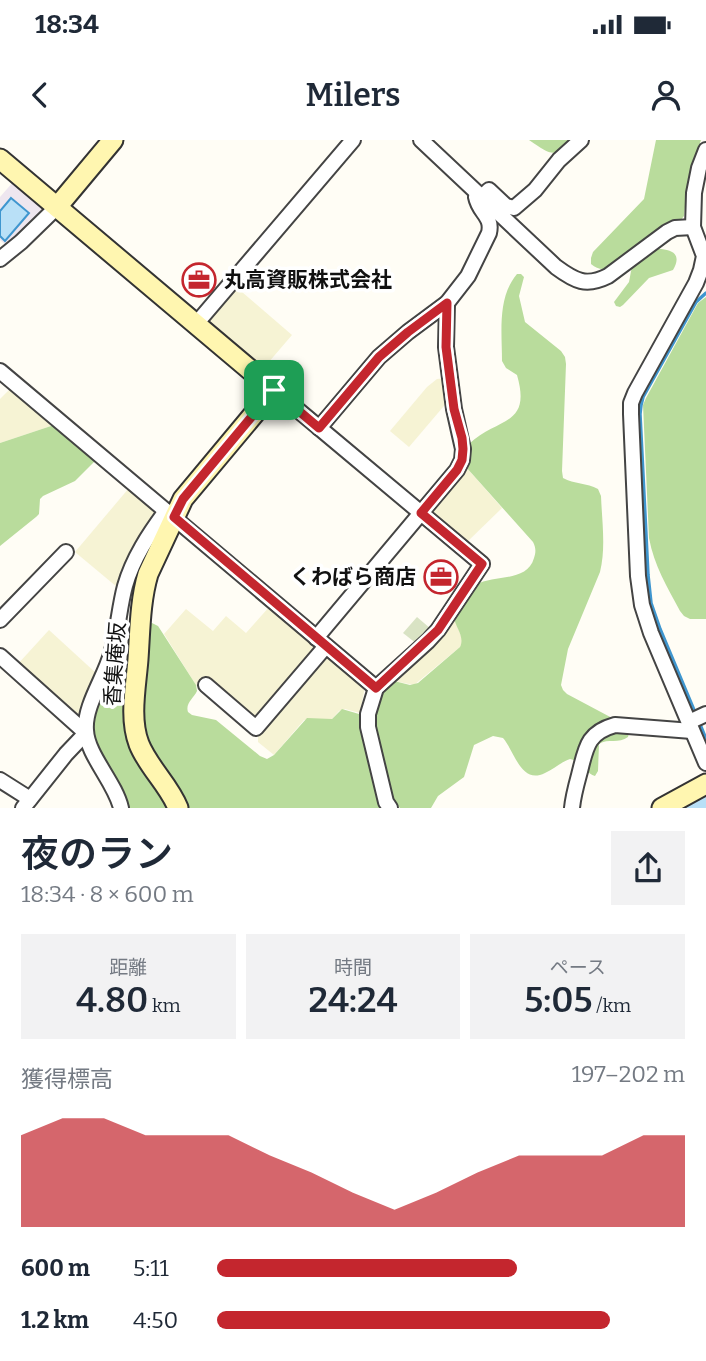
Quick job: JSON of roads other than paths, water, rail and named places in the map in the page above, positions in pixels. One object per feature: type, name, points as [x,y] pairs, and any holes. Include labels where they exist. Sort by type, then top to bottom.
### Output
[{"type":"street","points":[[0,259],[57,207],[113,140]]},
{"type":"street","points":[[196,324],[353,140]]},
{"type":"street","points":[[421,140],[556,268],[580,282],[590,283],[608,276],[667,232],[693,226]]},
{"type":"street","points":[[479,195],[489,190],[506,206],[514,208],[536,190],[559,160],[581,140]]},
{"type":"street","points":[[706,149],[696,181],[693,226],[705,256],[701,270],[631,403],[638,576],[642,605],[651,633],[697,720],[706,763]]},
{"type":"street","points":[[0,159],[482,564],[438,630],[376,688],[368,715],[368,727],[386,803],[390,808]]},
{"type":"street","points":[[319,428],[379,357],[447,303],[468,276],[491,226],[490,220],[479,207],[479,195]]},
{"type":"street","points":[[206,685],[256,728],[457,470],[463,449],[454,409],[446,347],[447,303]]},
{"type":"street","points":[[0,371],[376,688]]},
{"type":"street","name":"香集庵坂","points":[[178,808],[144,754],[134,721],[144,593],[148,574],[170,514],[274,390]]},
{"type":"street","points":[[121,808],[116,793],[91,747],[86,723],[97,685],[111,656],[125,586],[132,566],[141,548],[170,514]]},
{"type":"street","points":[[0,620],[66,552]]},
{"type":"street","points":[[0,656],[86,733]]},
{"type":"street","points":[[572,808],[584,750],[596,733],[615,725],[697,720]]},
{"type":"street","points":[[0,780],[27,803],[86,733]]},
{"type":"street","points":[[662,808],[706,784]]},
{"type":"water","points":[[11,198],[29,213],[5,241],[0,236],[0,211]]},
{"type":"waterway","points":[[696,715],[651,603],[640,414],[643,397],[696,302],[706,293]]},
{"type":"waterway","points":[[699,722],[706,739]]},
{"type":"waterway","points":[[688,808],[706,798]]},
{"type":"place","name":"丸高資販株式会社","points":[[199,280]]},
{"type":"place","name":"くわばら商店","points":[[441,577]]}]
